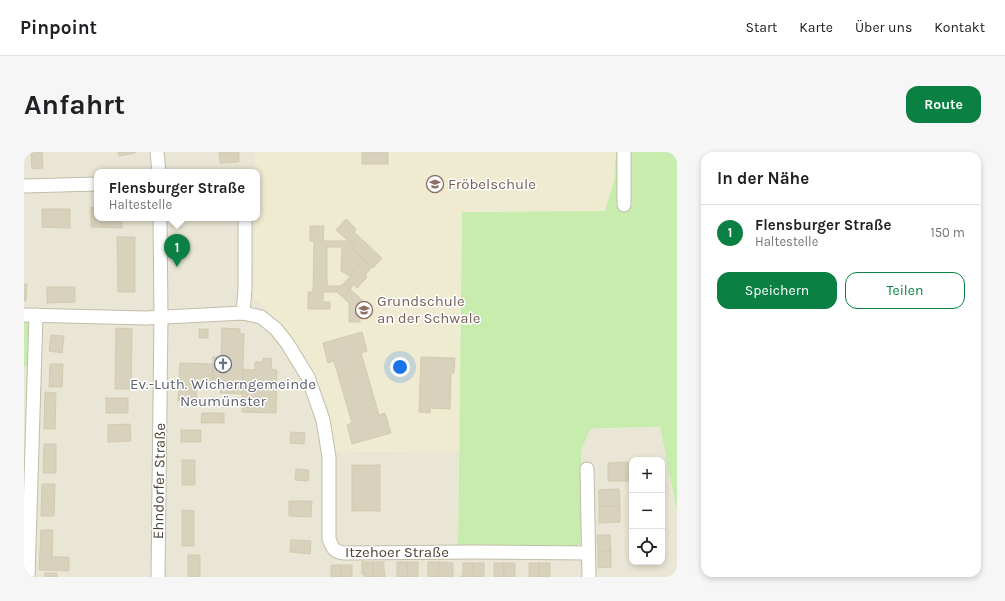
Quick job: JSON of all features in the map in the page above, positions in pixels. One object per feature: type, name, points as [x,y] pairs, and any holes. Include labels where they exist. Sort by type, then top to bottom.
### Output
[{"type":"street","points":[[157,152],[159,169]]},
{"type":"street","points":[[624,152],[624,205]]},
{"type":"street","points":[[24,186],[94,184]]},
{"type":"street","name":"Ehndorfer Straße","points":[[158,577],[161,317],[160,221]]},
{"type":"street","points":[[243,313],[245,289],[245,221]]},
{"type":"street","name":"Itzehoer Straße","points":[[30,315],[161,317],[243,313],[261,317],[276,329],[287,343],[308,377],[323,420],[330,457],[329,539],[333,549],[338,552],[588,553]]},
{"type":"street","points":[[28,577],[30,315]]},
{"type":"street","points":[[587,470],[589,577]]},
{"type":"shaded area","points":[[24,152],[254,152],[256,169],[94,169],[94,221],[256,221],[254,297],[280,322],[305,355],[329,408],[335,452],[459,451],[458,547],[581,541],[581,452],[590,429],[660,427],[677,512],[677,577],[24,577]]},
{"type":"shaded area","name":"Grundschule an der Schwale","points":[[254,152],[616,152],[614,180],[605,211],[462,212],[459,451],[335,452],[329,408],[305,355],[280,322],[254,297],[256,221],[260,221],[260,169],[256,169]]},
{"type":"green space","points":[[616,152],[677,152],[677,512],[660,427],[590,429],[581,452],[581,542],[574,548],[458,547],[462,212],[605,211],[614,180]]},
{"type":"green space","points":[[24,320],[30,324],[29,362],[24,367]]},
{"type":"building","points":[[31,152],[42,152],[43,168],[32,169]]},
{"type":"building","points":[[118,152],[135,152],[135,153],[119,156]]},
{"type":"building","points":[[219,152],[239,152],[239,162],[220,163]]},
{"type":"building","points":[[362,152],[388,152],[388,164],[362,164]]},
{"type":"building","points":[[91,207],[94,208],[94,221],[122,221],[122,228],[91,227]]},
{"type":"building","points":[[42,209],[70,209],[70,228],[42,227]]},
{"type":"building","points":[[346,219],[356,229],[354,232],[382,258],[373,268],[352,249],[354,246],[336,230]]},
{"type":"building","points":[[310,226],[324,226],[323,241],[349,241],[354,246],[352,249],[364,261],[350,276],[341,271],[342,247],[327,247],[327,286],[341,286],[336,291],[337,292],[323,292],[323,302],[330,302],[330,309],[308,309],[308,292],[313,292],[314,241],[310,241]]},
{"type":"building","points":[[117,237],[135,237],[135,292],[118,292]]},
{"type":"building","points":[[364,261],[372,267],[365,275],[367,277],[357,288],[354,284],[350,289],[344,283]]},
{"type":"building","points":[[344,283],[367,305],[367,307],[360,307],[360,322],[349,322],[349,303],[336,291]]},
{"type":"building","points":[[24,284],[27,284],[26,301],[24,301]]},
{"type":"building","points":[[47,287],[75,287],[75,302],[47,303]]},
{"type":"building","points":[[116,328],[132,329],[131,389],[115,389]]},
{"type":"building","points":[[222,328],[240,329],[240,334],[244,334],[242,394],[220,393],[221,381],[213,381],[213,357],[221,357]]},
{"type":"building","points":[[199,329],[208,329],[208,338],[199,338]]},
{"type":"building","points":[[362,332],[367,351],[361,353],[379,415],[385,413],[391,433],[352,444],[347,425],[352,423],[334,361],[328,363],[323,343]]},
{"type":"building","points":[[51,335],[64,336],[62,353],[49,351]]},
{"type":"building","points":[[421,357],[455,358],[454,373],[451,373],[450,409],[430,408],[430,413],[419,412]]},
{"type":"building","points":[[263,358],[272,359],[271,369],[277,370],[276,413],[242,412],[243,369],[255,370],[255,362],[263,362]]},
{"type":"building","points":[[180,363],[213,364],[213,381],[197,381],[196,401],[178,401]]},
{"type":"building","points":[[50,364],[63,364],[62,387],[49,387]]},
{"type":"building","points":[[45,392],[56,393],[55,429],[44,429]]},
{"type":"building","points":[[106,398],[128,398],[128,413],[106,413]]},
{"type":"building","points":[[202,413],[224,413],[224,423],[201,423]]},
{"type":"building","points":[[130,424],[131,441],[108,442],[108,425]]},
{"type":"building","points":[[181,430],[201,430],[201,442],[181,442]]},
{"type":"building","points":[[291,432],[305,433],[304,444],[290,443]]},
{"type":"building","points":[[44,444],[56,444],[56,473],[43,473]]},
{"type":"building","points":[[182,460],[195,460],[195,485],[182,485]]},
{"type":"building","points":[[629,462],[629,481],[608,481],[608,463]]},
{"type":"building","points":[[352,465],[380,465],[380,511],[352,511]]},
{"type":"building","points":[[296,469],[309,470],[308,481],[295,480]]},
{"type":"building","points":[[42,484],[55,484],[54,516],[41,516]]},
{"type":"building","points":[[619,489],[620,506],[599,506],[599,490]]},
{"type":"building","points":[[289,501],[312,501],[311,517],[289,516]]},
{"type":"building","points":[[599,506],[620,506],[620,522],[599,523]]},
{"type":"building","points":[[182,510],[194,511],[194,546],[182,546]]},
{"type":"building","points":[[41,530],[53,530],[52,557],[69,557],[69,571],[39,570]]},
{"type":"building","points":[[597,535],[610,535],[611,551],[598,551]]},
{"type":"building","points":[[291,540],[311,541],[310,554],[290,552]]},
{"type":"building","points":[[598,551],[611,551],[611,567],[598,568]]},
{"type":"building","points":[[188,555],[200,555],[200,577],[188,577]]},
{"type":"building","points":[[362,562],[373,562],[373,577],[364,577],[364,574],[362,574]]},
{"type":"building","points":[[373,562],[384,562],[385,577],[373,577]]},
{"type":"building","points":[[397,562],[408,562],[407,577],[397,577]]},
{"type":"building","points":[[408,562],[418,562],[418,577],[407,577]]},
{"type":"building","points":[[428,562],[439,562],[438,577],[428,577]]},
{"type":"building","points":[[439,562],[453,563],[453,577],[438,577]]},
{"type":"building","points":[[463,563],[473,563],[473,577],[460,577],[463,576]]},
{"type":"building","points":[[473,563],[484,563],[484,577],[473,577]]},
{"type":"building","points":[[494,563],[504,563],[504,577],[494,577]]},
{"type":"building","points":[[504,563],[515,563],[515,577],[504,577]]},
{"type":"building","points":[[529,563],[539,563],[539,577],[529,577]]},
{"type":"building","points":[[539,563],[550,563],[550,577],[539,577]]},
{"type":"building","points":[[331,565],[341,565],[341,577],[331,577]]},
{"type":"building","points":[[341,565],[352,565],[352,577],[341,577]]},
{"type":"building","points":[[45,573],[57,573],[57,577],[45,577]]},
{"type":"place","name":"Fröbelschule","points":[[435,184]]},
{"type":"place","name":"Flensburger Straße","points":[[177,267]]},
{"type":"place","name":"Grundschule an der Schwale","points":[[364,310]]},
{"type":"place","name":"Ev.-Luth. Wicherngemeinde Neumünster","points":[[223,364]]}]
